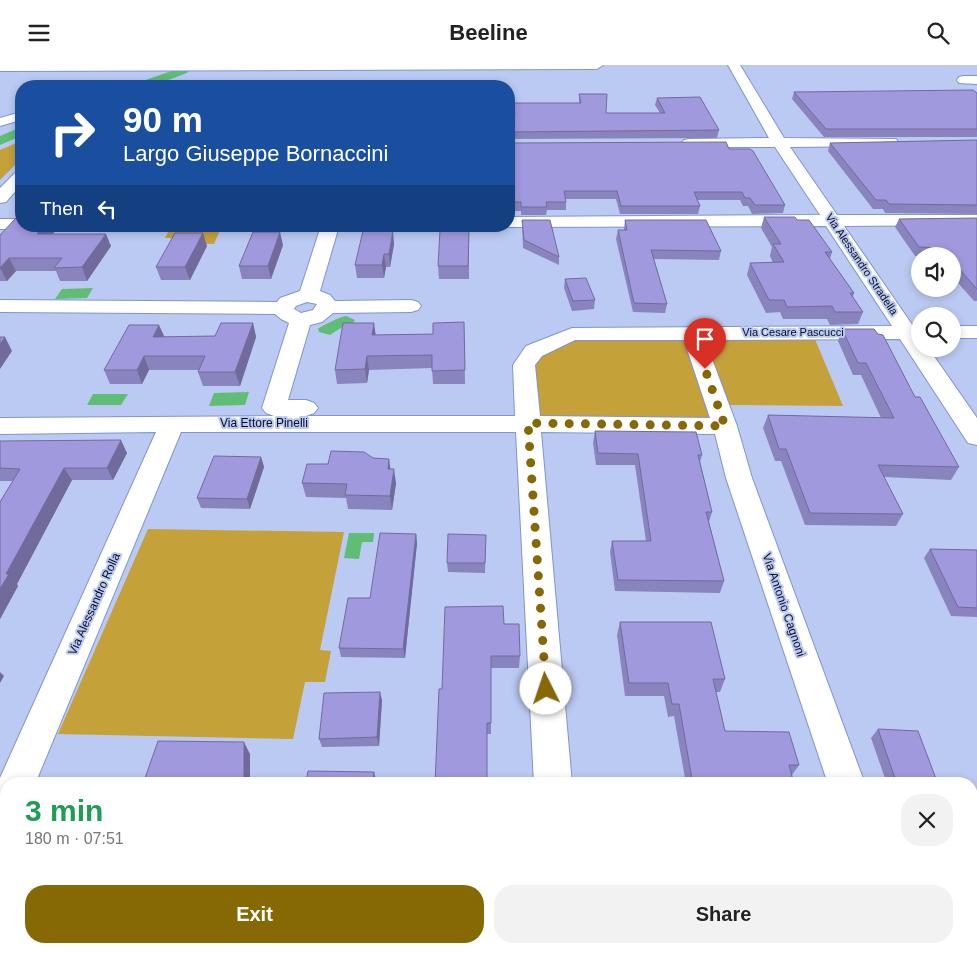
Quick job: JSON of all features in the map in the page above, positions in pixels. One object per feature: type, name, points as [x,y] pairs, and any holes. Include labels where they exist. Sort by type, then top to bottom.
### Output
[{"type":"street","points":[[373,79],[377,65]]},
{"type":"street","points":[[0,67],[597,65]]},
{"type":"street","name":"Via Alessandro Stradella","points":[[734,65],[779,142],[831,220],[911,328]]},
{"type":"street","points":[[106,79],[124,78],[148,66]]},
{"type":"street","points":[[963,80],[977,80]]},
{"type":"street","points":[[0,122],[15,118]]},
{"type":"street","points":[[673,143],[908,142]]},
{"type":"street","points":[[0,198],[15,182]]},
{"type":"street","points":[[515,222],[977,220]]},
{"type":"street","points":[[0,225],[15,224]]},
{"type":"street","points":[[309,295],[328,232]]},
{"type":"street","points":[[327,307],[324,299],[309,295],[287,302],[292,313],[274,409],[402,407]]},
{"type":"street","points":[[0,306],[320,315],[327,307],[411,306]]},
{"type":"street","name":"Via Antonio Cagnoni","points":[[692,332],[725,426],[739,478],[845,777]]},
{"type":"street","name":"Via Cesare Pascucci","points":[[553,777],[524,365],[534,351],[572,334],[911,332]]},
{"type":"street","points":[[961,332],[977,332]]},
{"type":"street","name":"Via Alessandro Stradella","points":[[929,357],[977,437]]},
{"type":"street","name":"Via Ettore Pinelli","points":[[0,426],[172,423],[528,423],[725,426]]},
{"type":"street","name":"Via Alessandro Rolla","points":[[19,777],[172,423]]},
{"type":"shaded area","points":[[15,144],[15,165],[0,180],[0,150]]},
{"type":"shaded area","points":[[168,232],[219,232],[214,244],[180,243],[181,238],[165,238]]},
{"type":"shaded area","points":[[93,288],[87,298],[55,299],[62,289]]},
{"type":"shaded area","points":[[346,316],[355,320],[353,323],[330,335],[319,332],[318,329]]},
{"type":"shaded area","points":[[812,332],[843,406],[718,405],[725,426],[528,423],[534,351],[572,334]]},
{"type":"shaded area","points":[[249,392],[245,405],[209,406],[214,393]]},
{"type":"shaded area","points":[[93,394],[128,394],[121,405],[87,405]]},
{"type":"shaded area","points":[[148,529],[344,532],[320,650],[331,651],[325,682],[305,682],[293,739],[58,734]]},
{"type":"shaded area","points":[[349,533],[374,533],[373,542],[362,542],[359,559],[344,558]]},
{"type":"building","points":[[973,90],[977,93],[977,129],[826,129],[794,92]]},
{"type":"building","points":[[579,94],[607,94],[606,113],[665,113],[657,98],[700,97],[719,130],[515,132],[515,103],[581,103]]},
{"type":"building","points":[[977,140],[977,205],[889,204],[886,200],[876,200],[830,143]]},
{"type":"building","points":[[726,142],[729,149],[750,149],[753,151],[785,205],[755,205],[750,198],[745,198],[742,192],[694,192],[700,206],[621,206],[617,191],[564,191],[566,202],[546,202],[547,207],[521,207],[521,202],[515,202],[515,143]]},
{"type":"building","points":[[764,217],[795,217],[797,220],[809,220],[832,252],[825,252],[854,293],[850,293],[863,312],[835,312],[832,306],[787,307],[784,300],[769,300],[750,263],[784,262],[773,244],[781,244]]},
{"type":"building","points":[[977,218],[977,289],[961,271],[961,247],[919,247],[899,219]]},
{"type":"building","points":[[15,219],[15,232],[38,232],[37,234],[106,234],[82,267],[54,268],[62,258],[9,258],[0,268],[0,235]]},
{"type":"building","points":[[522,220],[550,220],[559,257],[524,240]]},
{"type":"building","points":[[625,220],[706,220],[721,251],[651,250],[667,304],[634,303],[618,230],[627,230]]},
{"type":"building","points":[[253,232],[280,232],[268,266],[239,266]]},
{"type":"building","points":[[363,232],[393,232],[389,254],[384,254],[382,265],[355,265]]},
{"type":"building","points":[[440,232],[469,232],[468,266],[438,266]]},
{"type":"building","points":[[175,233],[203,233],[185,267],[156,267]]},
{"type":"building","points":[[586,278],[595,300],[573,301],[565,279]]},
{"type":"building","points":[[464,322],[465,370],[432,371],[432,355],[367,356],[365,369],[335,370],[343,323],[374,323],[372,335],[433,334],[433,323]]},
{"type":"building","points":[[221,323],[253,323],[235,372],[198,372],[205,356],[144,356],[137,370],[104,370],[129,325],[159,325],[153,337],[215,336]]},
{"type":"building","points":[[842,329],[874,329],[878,334],[883,335],[915,397],[920,397],[959,467],[878,465],[903,514],[810,513],[786,449],[779,449],[768,415],[894,418],[866,363],[858,363]]},
{"type":"building","points":[[0,337],[5,337],[0,344]]},
{"type":"building","points":[[595,431],[696,432],[702,455],[698,455],[712,512],[706,512],[724,581],[618,580],[612,541],[651,541],[638,454],[598,453]]},
{"type":"building","points":[[121,440],[107,468],[64,468],[6,574],[9,574],[0,589],[0,502],[20,469],[0,468],[0,441]]},
{"type":"building","points":[[331,451],[364,452],[373,458],[389,459],[388,469],[394,469],[390,496],[345,495],[347,484],[302,483],[307,464],[328,464]]},
{"type":"building","points":[[214,456],[261,457],[247,499],[197,498]]},
{"type":"building","points":[[380,533],[416,534],[403,649],[339,648],[348,598],[370,598]]},
{"type":"building","points":[[448,534],[486,535],[485,563],[447,563]]},
{"type":"building","points":[[930,549],[977,550],[977,608],[958,607]]},
{"type":"building","points":[[503,606],[504,624],[519,624],[520,656],[491,656],[491,723],[487,723],[487,777],[435,777],[439,689],[442,689],[445,607]]},
{"type":"building","points":[[620,622],[711,622],[725,679],[713,679],[725,731],[789,732],[799,765],[789,765],[792,777],[692,777],[679,704],[672,704],[668,683],[629,683]]},
{"type":"building","points":[[380,692],[377,737],[319,739],[324,693]]},
{"type":"building","points":[[878,729],[918,731],[935,777],[895,777]]},
{"type":"building","points":[[158,741],[244,742],[244,777],[145,777]]},
{"type":"building","points":[[308,771],[374,772],[373,777],[307,777]]},
{"type":"waterway","points":[[158,80],[183,71]]},
{"type":"waterway","points":[[0,141],[15,134]]},
{"type":"route","points":[[546,689],[528,423],[725,426],[705,369]]}]
